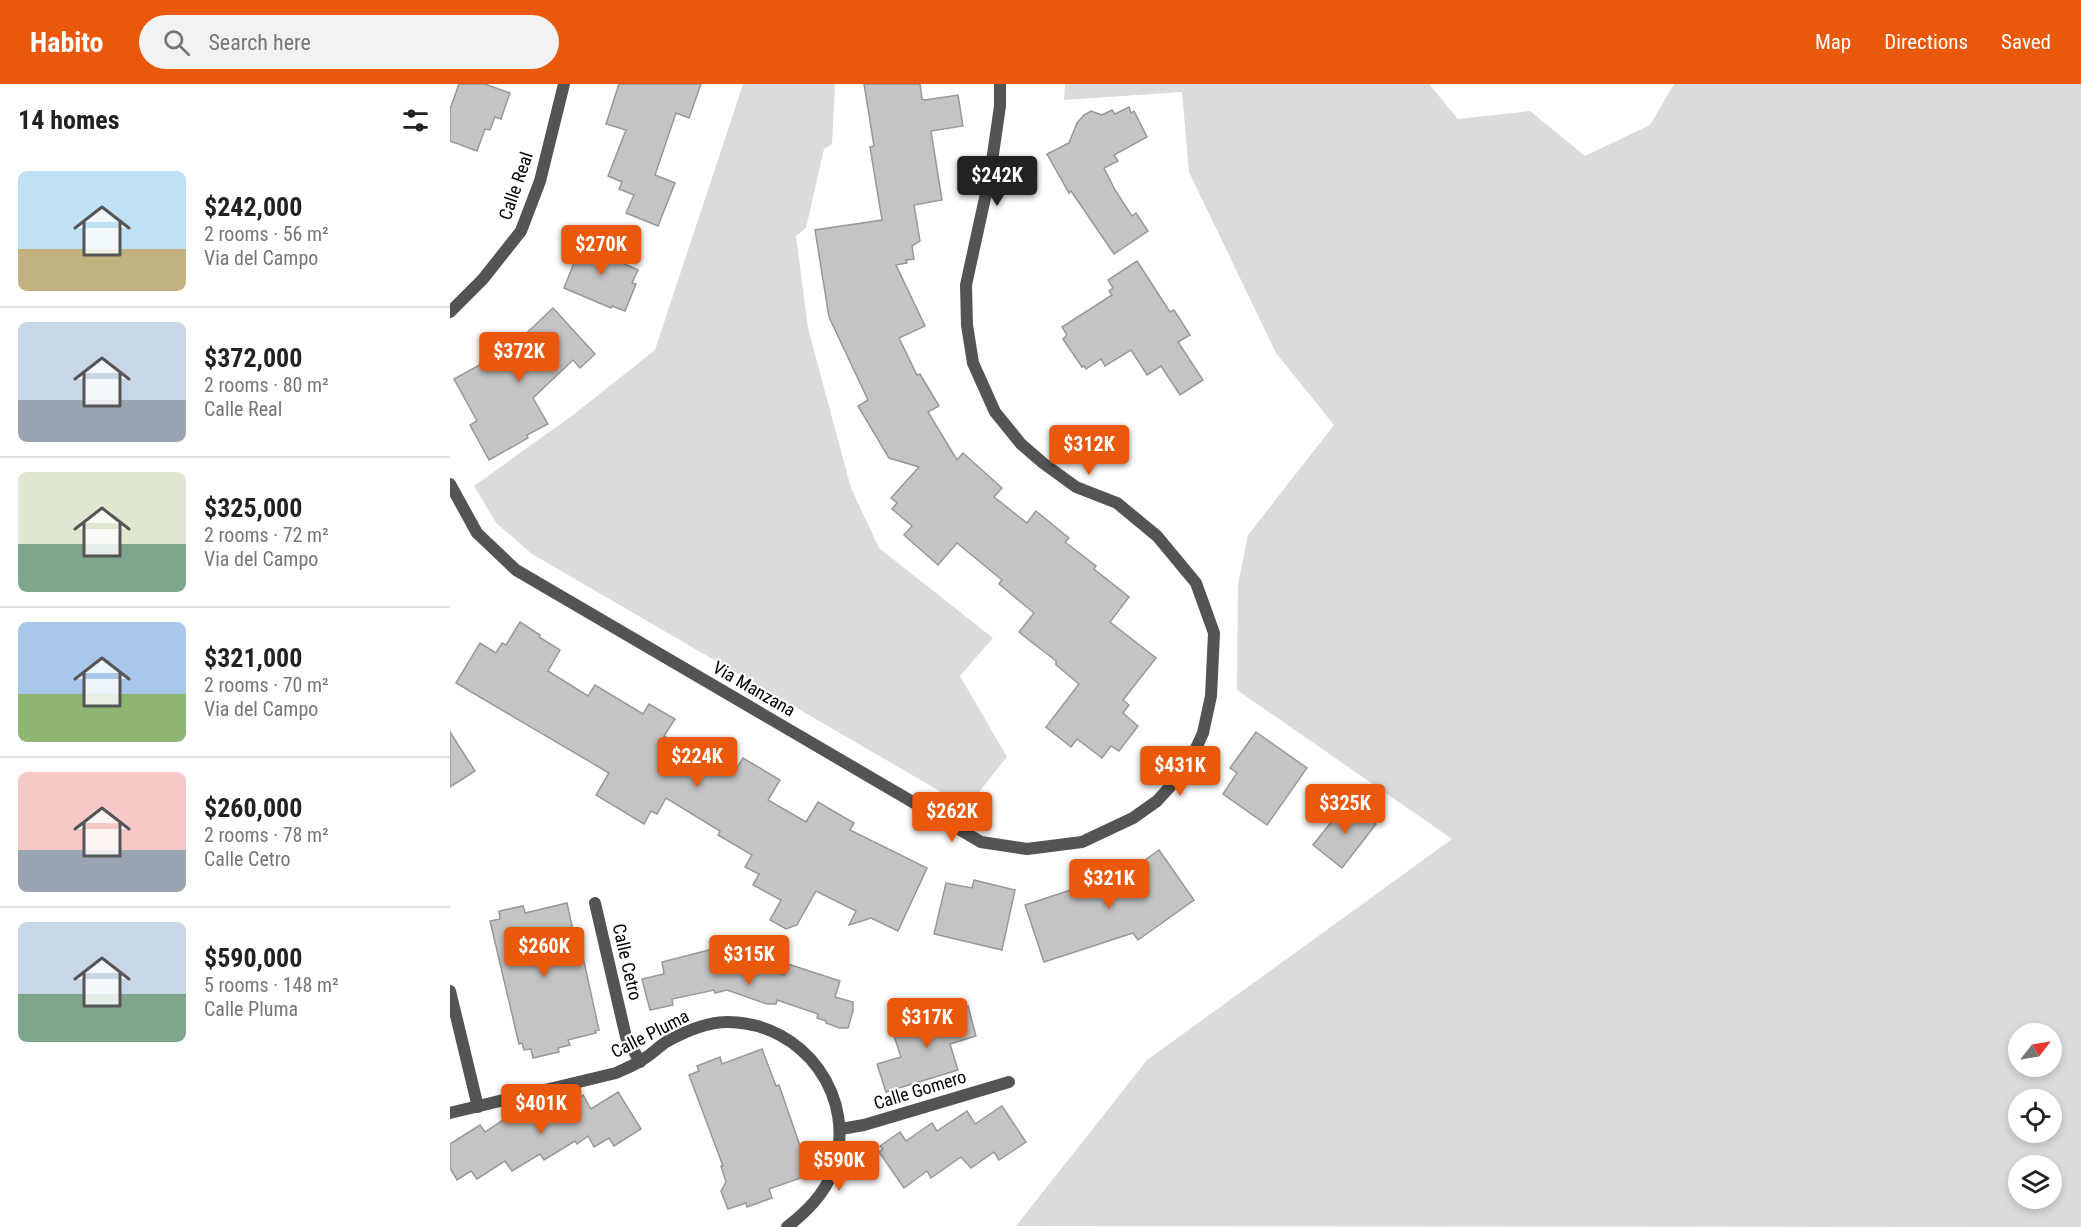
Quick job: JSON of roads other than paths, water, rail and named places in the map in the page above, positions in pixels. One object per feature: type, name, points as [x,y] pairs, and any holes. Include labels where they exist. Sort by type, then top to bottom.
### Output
[{"type":"street","name":"Calle Real","points":[[450,312],[483,279],[520,231],[540,181],[564,84]]},
{"type":"street","name":"Via Manzana","points":[[450,484],[477,533],[516,570],[981,842],[1027,849],[1082,842],[1133,818],[1156,801],[1186,768],[1203,733],[1211,696],[1214,633],[1196,583],[1157,536],[1117,503],[1076,486],[1021,444],[995,412],[973,363],[967,325],[966,285],[990,175],[1000,106],[1000,84]]},
{"type":"street","name":"Calle Cetro","points":[[595,903],[626,1037],[640,1062]]},
{"type":"street","points":[[450,991],[478,1107]]},
{"type":"street","name":"Calle Pluma","points":[[450,1113],[616,1073],[640,1062],[666,1042],[693,1029],[725,1022],[753,1025],[784,1036],[811,1058],[833,1092],[841,1129],[833,1172],[813,1205],[787,1227]]},
{"type":"street","name":"Calle Gomero","points":[[841,1129],[864,1125],[1008,1082]]}]
